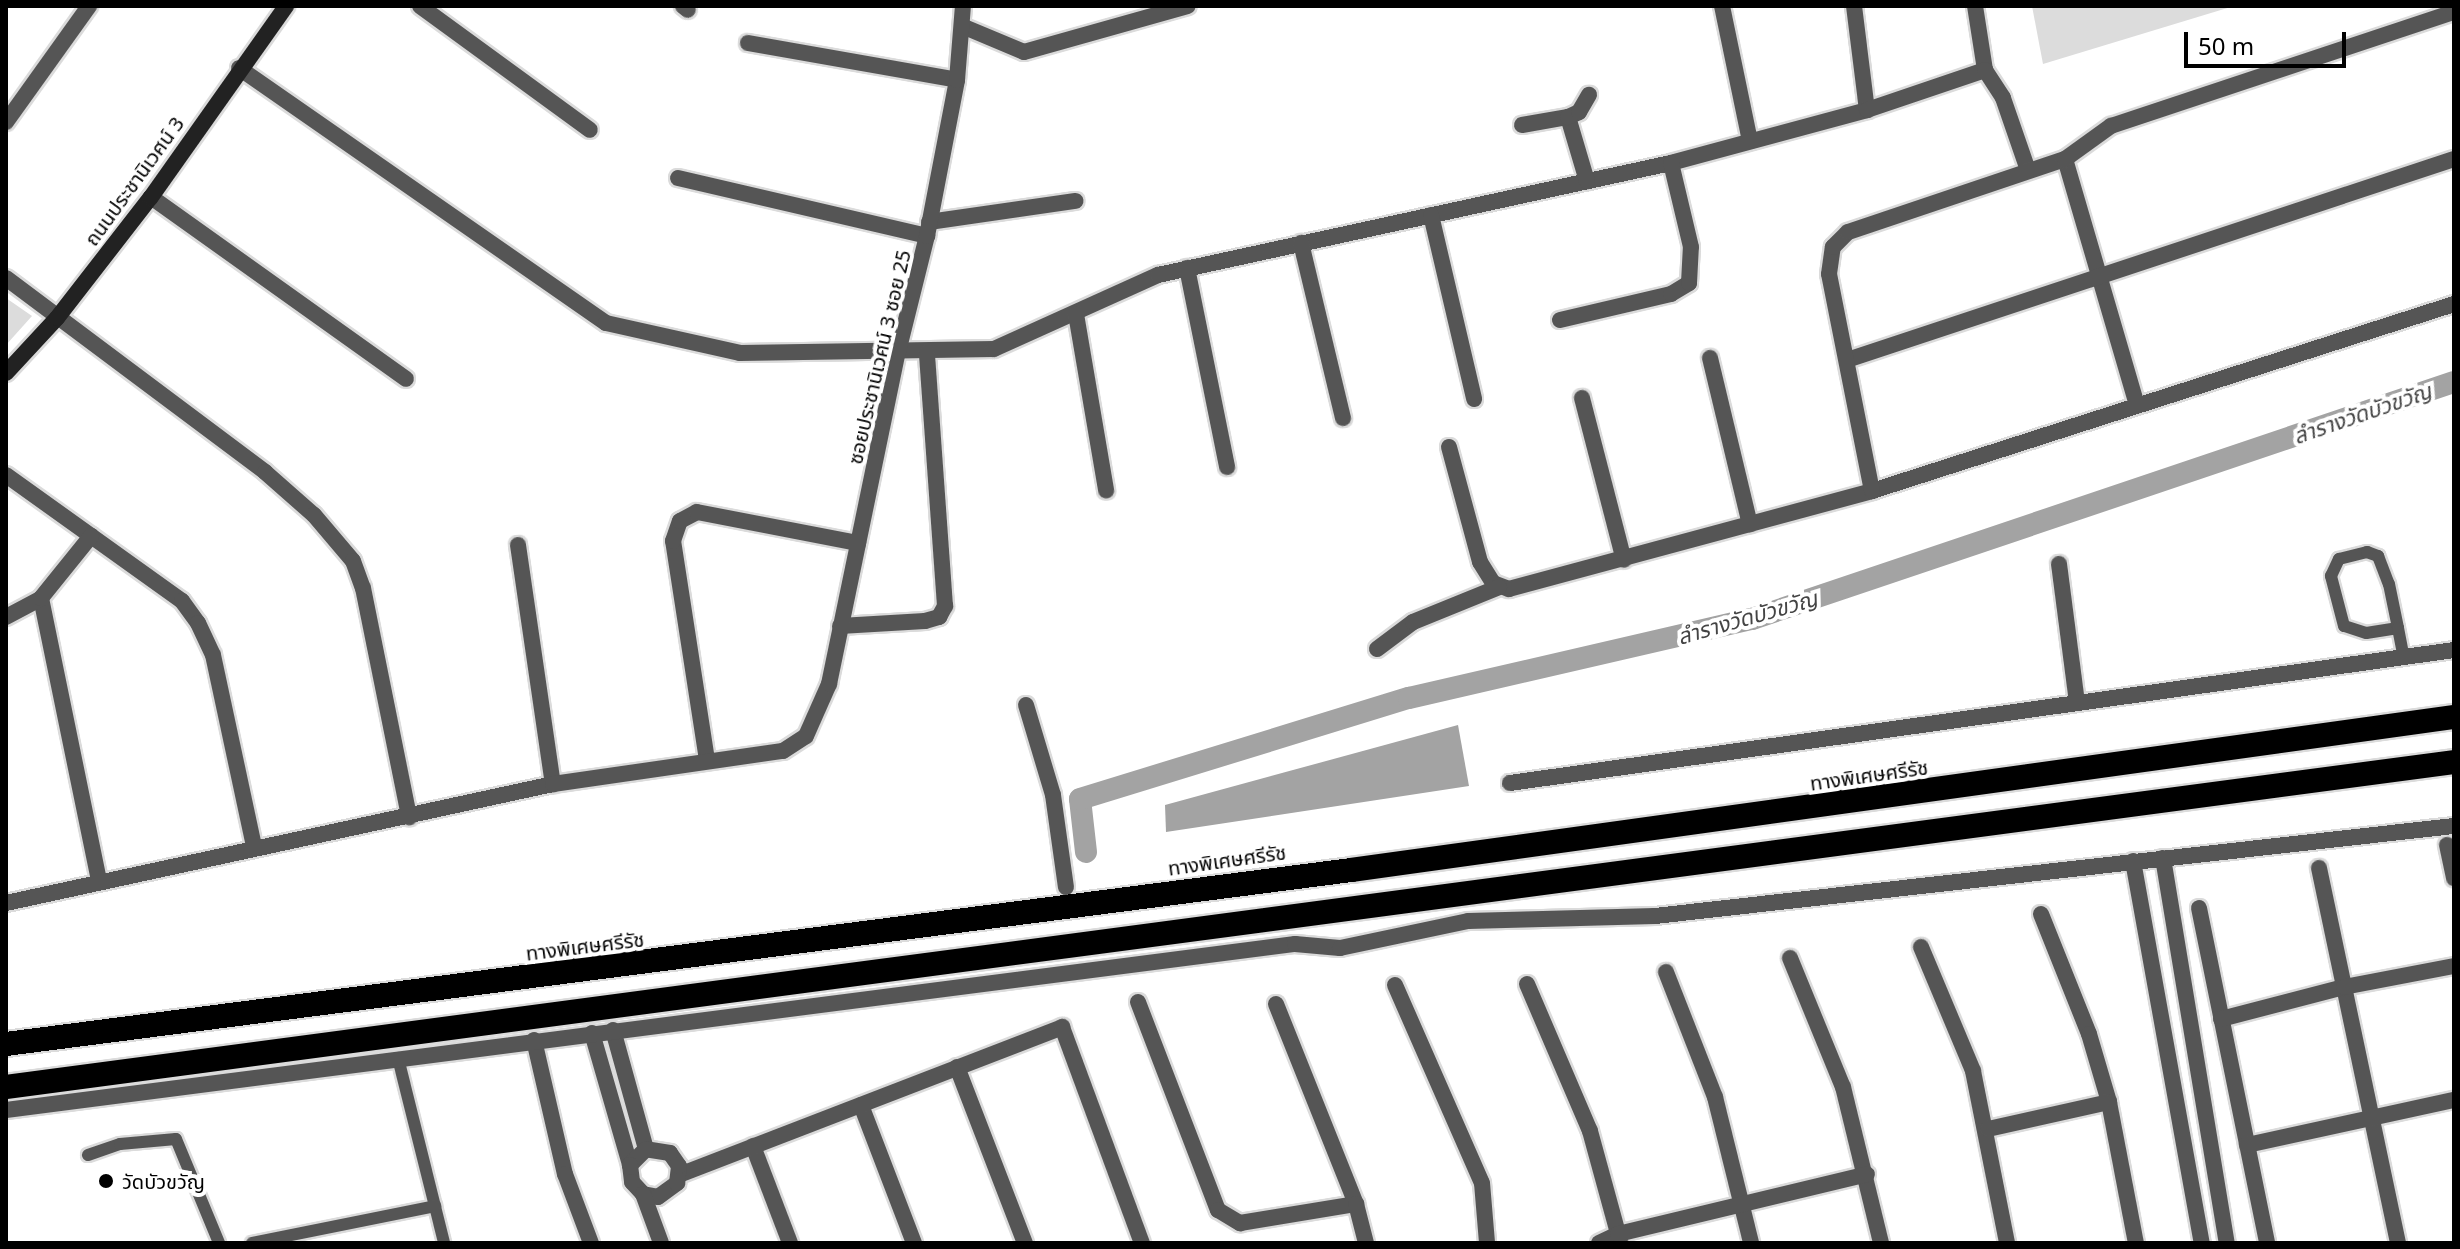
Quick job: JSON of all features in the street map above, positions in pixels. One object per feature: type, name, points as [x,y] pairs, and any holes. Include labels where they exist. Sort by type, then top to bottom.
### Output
[{"type":"highway","name":"ทางพิเศษศรีรัช","points":[[6,1044],[1351,870],[2454,717]]},
{"type":"highway","points":[[6,1087],[2454,762]]},
{"type":"street","points":[[6,122],[89,6]]},
{"type":"street","name":"ถนนประชานิเวศน์ 3","points":[[6,373],[57,318],[151,197],[239,68],[286,6]]},
{"type":"street","points":[[420,6],[590,130]]},
{"type":"street","name":"ซอยประชานิเวศน์ 3 ซอย 25","points":[[707,760],[783,751],[806,736],[820,715],[898,352],[928,229],[957,80],[963,6]]},
{"type":"street","points":[[962,26],[1024,52],[1125,13],[1188,6]]},
{"type":"street","points":[[1722,6],[1750,141]]},
{"type":"street","points":[[1854,6],[1867,110]]},
{"type":"street","points":[[1975,6],[1985,70],[2003,98],[2028,170]]},
{"type":"street","points":[[1872,491],[1829,274],[1833,247],[1848,232],[2065,159],[2111,126],[2454,12]]},
{"type":"street","points":[[748,43],[957,80]]},
{"type":"street","points":[[239,68],[606,323],[740,353],[927,353],[994,349],[1139,283],[1187,268],[1671,163],[1867,110],[1985,70]]},
{"type":"street","points":[[1522,125],[1568,117],[1579,112],[1589,95]]},
{"type":"street","points":[[1568,117],[1587,181]]},
{"type":"street","points":[[2065,159],[2137,406]]},
{"type":"street","points":[[1847,360],[2454,159]]},
{"type":"street","points":[[1560,320],[1671,294],[1689,283],[1691,247],[1671,163]]},
{"type":"street","points":[[678,178],[928,229],[1075,201]]},
{"type":"street","points":[[151,197],[406,379]]},
{"type":"street","points":[[1431,215],[1474,399]]},
{"type":"street","points":[[1301,243],[1343,418]]},
{"type":"street","points":[[1187,268],[1227,467]]},
{"type":"street","points":[[6,278],[265,472],[314,515],[353,561],[363,588],[409,817]]},
{"type":"street","points":[[1449,447],[1480,562],[1499,587],[1509,589],[1872,491],[2454,304]]},
{"type":"street","points":[[1076,314],[1106,490]]},
{"type":"street","points":[[840,626],[925,621],[939,617],[945,606],[927,353]]},
{"type":"street","points":[[1710,358],[1750,524]]},
{"type":"street","points":[[1582,398],[1624,560]]},
{"type":"street","points":[[6,475],[182,601],[198,623],[213,655],[254,846]]},
{"type":"street","points":[[6,903],[254,846],[409,817],[553,784],[707,760],[673,541],[680,521],[697,512],[858,543]]},
{"type":"street","points":[[6,617],[41,598],[91,536]]},
{"type":"street","points":[[518,545],[553,784]]},
{"type":"street","points":[[2059,564],[2077,703]]},
{"type":"street","points":[[1377,649],[1413,622],[1475,601],[1499,587]]},
{"type":"street","points":[[41,598],[99,880]]},
{"type":"street","points":[[1510,783],[2454,650]]},
{"type":"street","points":[[1026,705],[1053,795],[1066,887]]},
{"type":"street","points":[[6,1110],[1295,944],[1340,948],[1468,921],[1655,916],[2454,826]]},
{"type":"street","points":[[2447,845],[2454,878]]},
{"type":"street","points":[[2163,858],[2227,1243]]},
{"type":"street","points":[[2133,861],[2202,1243]]},
{"type":"street","points":[[2319,868],[2398,1243]]},
{"type":"street","points":[[2199,908],[2267,1243]]},
{"type":"street","points":[[2041,914],[2089,1034],[2109,1102],[2136,1243]]},
{"type":"street","points":[[1921,947],[1973,1071],[1988,1129],[2007,1243]]},
{"type":"street","points":[[1790,958],[1843,1087],[1867,1174],[1881,1243]]},
{"type":"street","points":[[2221,1019],[2344,987],[2454,966]]},
{"type":"street","points":[[1666,972],[1715,1097],[1744,1203],[1751,1243]]},
{"type":"street","points":[[1527,984],[1590,1131],[1619,1238]]},
{"type":"street","points":[[1395,985],[1482,1183],[1487,1243]]},
{"type":"street","points":[[1138,1002],[1218,1210],[1240,1223],[1356,1204]]},
{"type":"street","points":[[1276,1004],[1356,1204],[1366,1243]]},
{"type":"street","points":[[643,1194],[666,1194],[679,1175],[1062,1027],[1142,1243]]},
{"type":"street","points":[[613,1030],[646,1149]]},
{"type":"street","points":[[592,1033],[630,1165],[632,1182],[643,1194],[661,1243]]},
{"type":"street","points":[[534,1040],[565,1174],[591,1243]]},
{"type":"street","points":[[957,1067],[1025,1243]]},
{"type":"street","points":[[2247,1145],[2454,1100]]},
{"type":"street","points":[[1988,1129],[2109,1102]]},
{"type":"street","points":[[861,1105],[914,1243]]},
{"type":"street","points":[[753,1146],[790,1243]]},
{"type":"street","points":[[630,1165],[646,1149]]},
{"type":"street","points":[[646,1149],[670,1153],[679,1175]]},
{"type":"street","points":[[1599,1243],[1744,1203],[1867,1174]]},
{"type":"lane","points":[[2398,628],[2366,633],[2344,626],[2331,576],[2339,559],[2367,552],[2378,556],[2398,628],[2404,658]]},
{"type":"lane","points":[[398,1058],[444,1243]]},
{"type":"lane","points":[[88,1155],[120,1144],[176,1139],[219,1243]]},
{"type":"lane","points":[[252,1243],[435,1206]]},
{"type":"shaded area","points":[[2032,6],[2234,6],[2043,64]]},
{"type":"shaded area","points":[[6,298],[32,316],[6,345]]},
{"type":"shaded area","points":[[1458,725],[1469,786],[1166,832],[1165,805]]},
{"type":"waterway","name":"ลำรางวัดบัวขวัญ","points":[[1086,852],[1080,799],[1409,698],[1752,619],[2454,382]]},
{"type":"place","name":"วัดบัวขวัญ","points":[[106,1181]]}]
